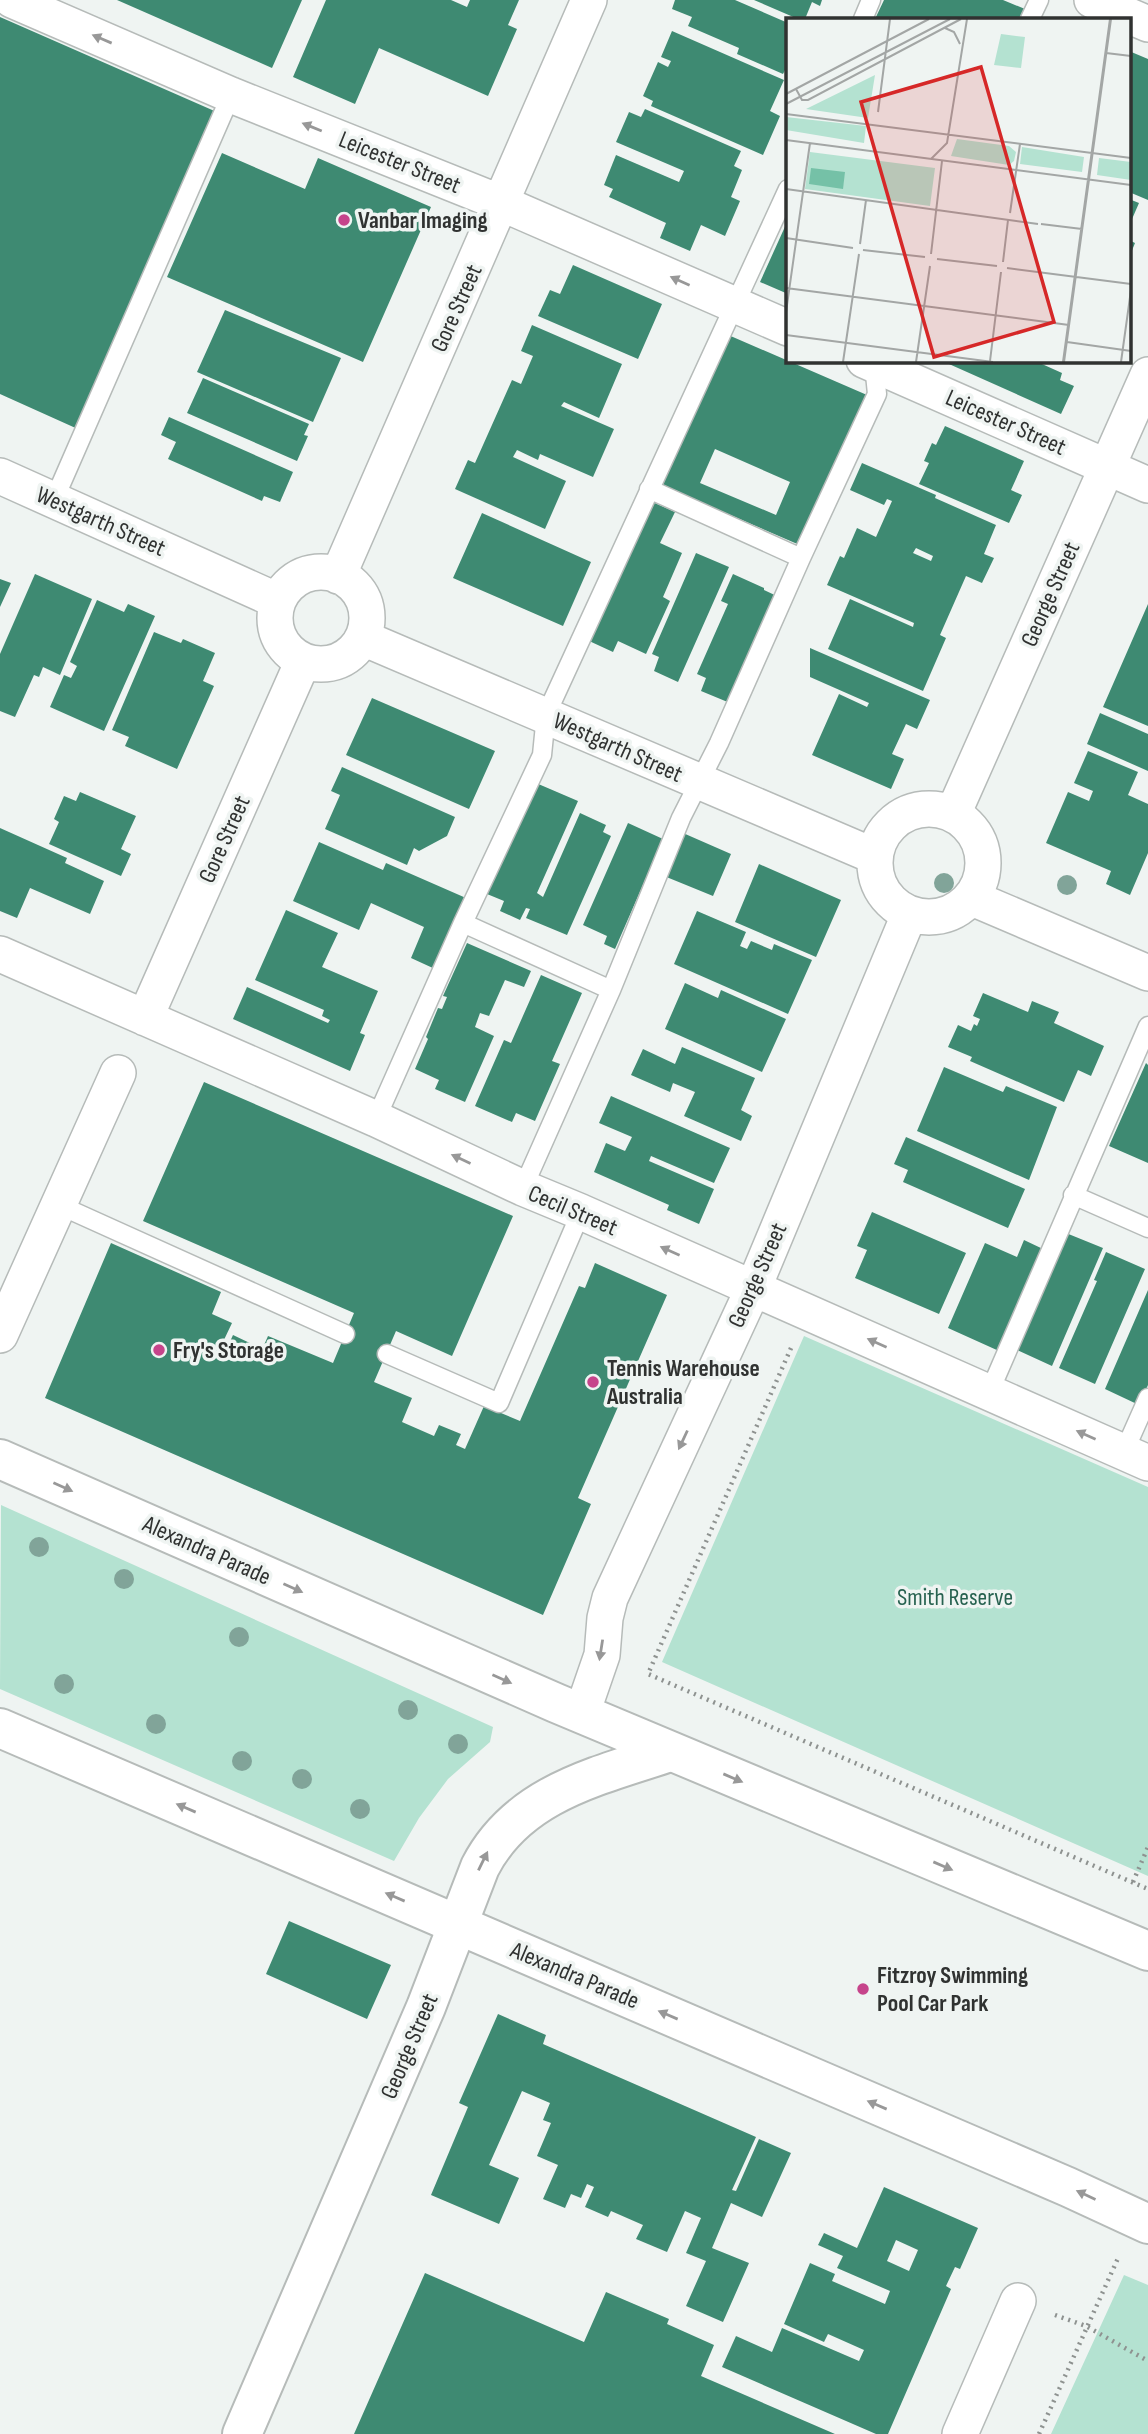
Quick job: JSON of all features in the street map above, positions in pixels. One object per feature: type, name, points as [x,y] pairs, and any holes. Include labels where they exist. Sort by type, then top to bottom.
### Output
[{"type":"main road","name":"Alexandra Parade","points":[[0,1460],[670,1752],[1148,1951]]},
{"type":"main road","name":"Alexandra Parade","points":[[0,1728],[1055,2181],[1148,2224]]},
{"type":"main road","name":"George Street","points":[[242,2434],[421,2020],[489,1849],[503,1832],[535,1806],[576,1784],[670,1752]]},
{"type":"street","name":"Leicester Street","points":[[12,0],[231,95],[501,203],[786,327]]},
{"type":"street","name":"Gore Street","points":[[338,576],[589,0]]},
{"type":"street","points":[[1092,0],[1148,24]]},
{"type":"street","name":"Leicester Street","points":[[871,362],[1148,485]]},
{"type":"street","name":"George Street","points":[[953,814],[1148,374]]},
{"type":"street","name":"Westgarth Street","points":[[0,477],[278,601]]},
{"type":"street","points":[[324,572],[338,576],[351,583],[361,595],[366,608],[367,623],[363,638],[344,659],[317,664],[303,661],[291,653],[282,642],[275,622],[278,601],[285,588],[310,573],[324,572]]},
{"type":"street","name":"Westgarth Street","points":[[363,638],[874,856]]},
{"type":"street","name":"Gore Street","points":[[145,1018],[303,661]]},
{"type":"street","points":[[937,809],[953,814],[967,823],[976,836],[984,867],[972,898],[962,907],[950,914],[922,918],[909,915],[893,905],[881,891],[875,874],[874,856],[879,839],[889,825],[903,815],[919,810],[937,809]]},
{"type":"street","points":[[972,898],[1148,973]]},
{"type":"street","name":"George Street","points":[[582,1713],[601,1655],[610,1598],[753,1289],[909,915]]},
{"type":"street","name":"Cecil Street","points":[[0,954],[376,1119],[523,1188],[1136,1457]]},
{"type":"street","points":[[0,1335],[118,1073]]},
{"type":"street","points":[[960,2434],[1018,2301]]},
{"type":"lane","points":[[863,18],[871,0]]},
{"type":"lane","points":[[1030,18],[1039,0]]},
{"type":"lane","points":[[54,500],[231,95]]},
{"type":"lane","points":[[376,1119],[463,923],[542,755],[546,715],[786,193]]},
{"type":"lane","points":[[523,1188],[611,990],[681,818],[719,743],[877,394],[871,362]]},
{"type":"lane","points":[[649,489],[801,558]]},
{"type":"lane","points":[[463,923],[611,990]]},
{"type":"lane","points":[[989,1393],[1148,1026]]},
{"type":"lane","points":[[1073,1195],[1148,1228]]},
{"type":"lane","points":[[59,1205],[345,1334]]},
{"type":"lane","points":[[387,1354],[499,1403],[582,1212]]},
{"type":"lane","points":[[1136,1457],[1148,1398]]},
{"type":"path","points":[[807,1312],[648,1674],[1148,1889]]},
{"type":"path","points":[[1133,1882],[1148,1847]]},
{"type":"path","points":[[1039,2434],[1116,2263]]},
{"type":"path","points":[[1086,2326],[1148,2361]]},
{"type":"green space","name":"Smith Reserve","points":[[804,1336],[1148,1487],[1148,1876],[662,1662]]},
{"type":"green space","points":[[1,1505],[493,1727],[490,1742],[448,1779],[419,1818],[394,1861],[0,1689]]},
{"type":"green space","points":[[1124,2275],[1148,2285],[1148,2434],[1051,2434]]},
{"type":"building","points":[[117,0],[302,0],[272,68]]},
{"type":"building","points":[[326,0],[451,0],[467,7],[470,0],[519,0],[508,25],[517,29],[488,96],[379,48],[355,104],[293,77]]},
{"type":"building","points":[[675,0],[735,0],[786,22],[786,68],[783,74],[737,54],[739,48],[688,26],[692,17],[672,9]]},
{"type":"building","points":[[754,0],[822,0],[820,6],[812,2],[805,18],[796,18]]},
{"type":"building","points":[[884,0],[1003,0],[1025,9],[1020,18],[875,18]]},
{"type":"building","points":[[0,17],[219,113],[80,430],[0,394]]},
{"type":"building","points":[[672,31],[784,80],[770,111],[780,116],[763,155],[651,106],[653,101],[643,96],[658,62],[668,67],[671,61],[661,57]]},
{"type":"building","points":[[1130,51],[1148,59],[1148,200],[1130,192]]},
{"type":"building","points":[[645,109],[741,151],[734,166],[742,170],[731,197],[740,201],[725,236],[701,225],[690,251],[660,238],[666,223],[609,197],[613,189],[604,185],[616,155],[679,182],[684,171],[616,142],[629,112],[641,117]]},
{"type":"building","points":[[222,153],[305,189],[318,158],[431,207],[363,362],[167,277]]},
{"type":"building","points":[[1130,199],[1139,203],[1130,224]]},
{"type":"building","points":[[786,224],[786,293],[760,282]]},
{"type":"building","points":[[1130,240],[1135,243],[1130,256]]},
{"type":"building","points":[[573,265],[662,304],[638,359],[538,316],[550,290],[560,294]]},
{"type":"building","points":[[225,310],[341,358],[313,422],[197,372]]},
{"type":"building","points":[[532,325],[622,364],[599,418],[564,402],[561,406],[614,429],[593,477],[540,454],[538,460],[517,450],[513,457],[566,481],[545,529],[455,489],[468,460],[475,463],[512,380],[521,384],[533,356],[521,351]]},
{"type":"building","points":[[726,334],[867,395],[802,546],[661,485]],"holes":[[[715,449],[790,482],[776,515],[700,483]]]},
{"type":"building","points":[[944,362],[1037,362],[1062,373],[1060,380],[1074,386],[1061,414]]},
{"type":"building","points":[[203,378],[309,424],[304,435],[308,436],[297,461],[187,413]]},
{"type":"building","points":[[169,417],[293,472],[280,502],[264,496],[262,501],[168,459],[176,442],[161,435]]},
{"type":"building","points":[[945,426],[1024,461],[1011,490],[1022,495],[1009,523],[919,484],[929,463],[924,461],[932,443],[936,445]]},
{"type":"building","points":[[862,463],[996,525],[984,554],[994,558],[982,583],[966,576],[940,635],[946,638],[923,691],[828,649],[850,599],[913,627],[914,623],[827,585],[840,556],[844,558],[857,528],[876,537],[892,501],[887,499],[884,505],[850,490]],"holes":[[[916,548],[933,556],[931,561],[913,553]]]},
{"type":"building","points":[[648,500],[675,512],[660,543],[682,553],[663,597],[670,601],[646,654],[618,641],[613,652],[587,640]]},
{"type":"building","points":[[482,513],[591,562],[563,626],[453,578]]},
{"type":"building","points":[[696,553],[729,567],[678,682],[654,671],[659,657],[652,654]]},
{"type":"building","points":[[35,574],[92,599],[60,675],[43,667],[39,677],[34,675],[15,717],[0,711],[0,654]]},
{"type":"building","points":[[733,574],[781,598],[730,703],[701,691],[706,678],[697,674],[728,604],[721,601]]},
{"type":"building","points":[[0,579],[11,583],[0,607]]},
{"type":"building","points":[[97,600],[124,612],[128,604],[155,616],[104,731],[50,707],[64,675],[71,678],[77,666],[70,662]]},
{"type":"building","points":[[1148,604],[1148,726],[1103,707]]},
{"type":"building","points":[[154,632],[181,643],[183,639],[215,653],[203,681],[214,686],[177,769],[125,746],[129,737],[112,730]]},
{"type":"building","points":[[810,648],[930,700],[917,729],[906,724],[892,754],[904,759],[891,789],[812,755],[839,694],[867,707],[869,703],[810,677]]},
{"type":"building","points":[[372,698],[495,751],[469,809],[346,755]]},
{"type":"building","points":[[1100,713],[1148,734],[1148,771],[1087,744]]},
{"type":"building","points":[[1088,751],[1138,772],[1128,795],[1148,804],[1148,853],[1130,895],[1106,884],[1111,871],[1046,843],[1068,792],[1089,801],[1093,791],[1074,783]]},
{"type":"building","points":[[342,767],[455,817],[447,836],[419,851],[414,848],[407,865],[325,829],[340,795],[331,791]]},
{"type":"building","points":[[536,783],[578,801],[537,893],[543,897],[580,813],[606,825],[603,832],[611,836],[567,935],[526,918],[530,909],[526,908],[520,920],[500,911],[504,901],[487,894]]},
{"type":"building","points":[[80,792],[136,816],[121,849],[131,854],[121,876],[49,844],[59,822],[54,819],[64,796],[76,801]]},
{"type":"building","points":[[628,823],[663,839],[615,949],[604,944],[607,936],[583,925]]},
{"type":"building","points":[[0,828],[67,858],[65,863],[104,881],[90,914],[30,888],[17,918],[0,911]]},
{"type":"building","points":[[683,833],[731,854],[713,896],[664,876]]},
{"type":"building","points":[[319,842],[383,870],[386,863],[466,898],[435,969],[411,958],[424,927],[371,903],[359,930],[293,901]]},
{"type":"building","points":[[759,864],[841,900],[816,957],[735,922]]},
{"type":"building","points":[[286,910],[338,933],[322,967],[378,991],[360,1033],[365,1035],[350,1071],[233,1019],[247,987],[328,1023],[330,1020],[322,1016],[324,1010],[255,980]]},
{"type":"building","points":[[697,911],[746,932],[740,946],[747,949],[751,941],[772,950],[774,944],[812,960],[788,1014],[674,964]]},
{"type":"building","points":[[467,943],[531,971],[524,987],[505,980],[489,1016],[480,1013],[475,1027],[494,1036],[465,1102],[435,1089],[439,1080],[415,1069],[438,1008],[442,1009],[447,997],[443,996]]},
{"type":"building","points":[[541,975],[582,993],[552,1061],[560,1064],[535,1121],[516,1113],[512,1122],[475,1106],[504,1040],[511,1043]]},
{"type":"building","points":[[685,983],[718,998],[721,990],[786,1019],[762,1072],[665,1029]]},
{"type":"building","points":[[983,993],[1028,1012],[1032,1001],[1059,1012],[1054,1023],[1104,1046],[1091,1076],[1078,1070],[1064,1102],[970,1061],[972,1057],[948,1047],[958,1025],[971,1031],[974,1024],[977,1026],[980,1019],[973,1016]]},
{"type":"building","points":[[682,1047],[755,1078],[741,1110],[752,1116],[741,1141],[684,1116],[695,1092],[673,1083],[670,1092],[631,1075],[643,1049],[675,1064]]},
{"type":"building","points":[[1146,1063],[1148,1065],[1148,1163],[1109,1146]]},
{"type":"building","points":[[944,1067],[1003,1092],[1006,1086],[1057,1107],[1029,1180],[917,1131]]},
{"type":"building","name":"Fry's Storage","points":[[204,1082],[513,1216],[452,1356],[396,1331],[374,1382],[412,1398],[402,1422],[434,1436],[439,1425],[461,1434],[456,1445],[465,1449],[484,1406],[520,1421],[579,1286],[585,1288],[595,1263],[667,1295],[578,1498],[591,1504],[543,1615],[45,1398],[111,1243],[221,1292],[212,1314],[232,1323],[222,1344],[228,1346],[233,1335],[254,1345],[250,1355],[258,1359],[268,1336],[333,1363],[354,1313],[143,1221]]},
{"type":"building","points":[[611,1096],[730,1148],[714,1183],[651,1156],[649,1161],[714,1189],[699,1224],[667,1210],[669,1205],[594,1172],[606,1143],[625,1151],[632,1137],[599,1123]]},
{"type":"building","points":[[906,1137],[1025,1189],[1008,1228],[903,1182],[908,1170],[894,1164]]},
{"type":"building","points":[[872,1212],[966,1253],[939,1314],[855,1278],[867,1250],[857,1246]]},
{"type":"building","points":[[1066,1233],[1103,1248],[1052,1366],[1015,1349]]},
{"type":"building","points":[[1024,1240],[1043,1249],[999,1351],[948,1328],[985,1243],[1017,1257]]},
{"type":"building","points":[[1106,1252],[1145,1269],[1095,1384],[1059,1368],[1097,1281],[1094,1280]]},
{"type":"building","points":[[1148,1290],[1148,1385],[1139,1405],[1105,1389]]},
{"type":"building","points":[[289,1921],[391,1965],[367,2019],[266,1974]]},
{"type":"building","points":[[498,2014],[546,2035],[543,2044],[756,2137],[732,2190],[736,2191],[759,2139],[791,2153],[762,2217],[731,2203],[712,2248],[749,2263],[723,2322],[686,2306],[706,2261],[686,2253],[701,2218],[685,2211],[667,2252],[636,2239],[643,2225],[611,2211],[608,2217],[585,2207],[594,2187],[587,2184],[581,2198],[571,2194],[565,2208],[543,2199],[558,2165],[537,2156],[551,2123],[543,2120],[550,2103],[522,2091],[489,2165],[519,2178],[499,2224],[431,2195],[468,2107],[459,2103]]},
{"type":"building","points":[[884,2187],[978,2228],[960,2269],[955,2267],[946,2286],[951,2289],[888,2434],[876,2434],[722,2367],[736,2336],[772,2352],[782,2328],[859,2361],[864,2350],[828,2334],[824,2342],[784,2324],[810,2263],[835,2274],[832,2281],[885,2304],[890,2291],[837,2268],[843,2256],[818,2245],[824,2233],[857,2248]],"holes":[[[896,2240],[918,2250],[909,2271],[887,2261]]]},
{"type":"building","points":[[425,2273],[584,2342],[606,2292],[669,2319],[667,2324],[714,2345],[701,2376],[835,2434],[354,2434]]},
{"type":"place","name":"Vanbar Imaging","points":[[344,220]]},
{"type":"place","name":"Fry's Storage","points":[[159,1350]]},
{"type":"place","name":"Tennis Warehouse Australia","points":[[593,1382]]},
{"type":"place","name":"Fitzroy Swimming Pool Car Park","points":[[863,1989]]}]
